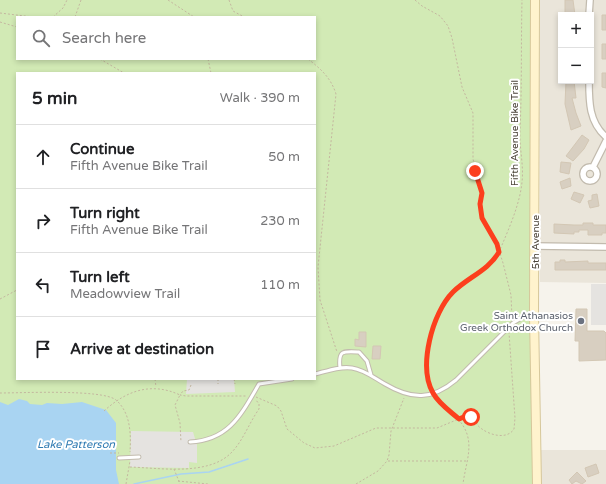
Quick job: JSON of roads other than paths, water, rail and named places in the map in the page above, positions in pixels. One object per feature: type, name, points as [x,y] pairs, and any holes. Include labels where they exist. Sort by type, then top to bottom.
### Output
[{"type":"street","name":"5th Avenue","points":[[535,0],[534,315],[536,484]]},
{"type":"street","points":[[590,0],[590,12]]},
{"type":"street","points":[[589,84],[591,113],[596,125],[606,137]]},
{"type":"street","points":[[593,167],[606,141]]},
{"type":"street","points":[[535,246],[606,247]]},
{"type":"lane","points":[[316,374],[340,368],[350,368],[371,375],[406,394],[419,396],[433,394],[446,388],[456,380],[511,325],[523,317],[534,315]]},
{"type":"lane","points":[[340,368],[339,358],[341,354],[346,351],[359,352],[367,361],[371,375]]},
{"type":"lane","points":[[190,442],[205,440],[224,433],[241,413],[259,384],[285,380]]},
{"type":"lane","points":[[119,458],[139,457]]},
{"type":"water","name":"Lake Patterson","points":[[19,399],[27,401],[30,404],[42,405],[47,403],[62,404],[82,402],[106,410],[116,423],[116,470],[119,484],[0,484],[0,402],[8,405]]},
{"type":"waterway","points":[[134,484],[181,474],[209,472],[248,459]]},
{"type":"place","name":"Saint Athanasios Greek Orthodox Church","points":[[581,321]]}]
